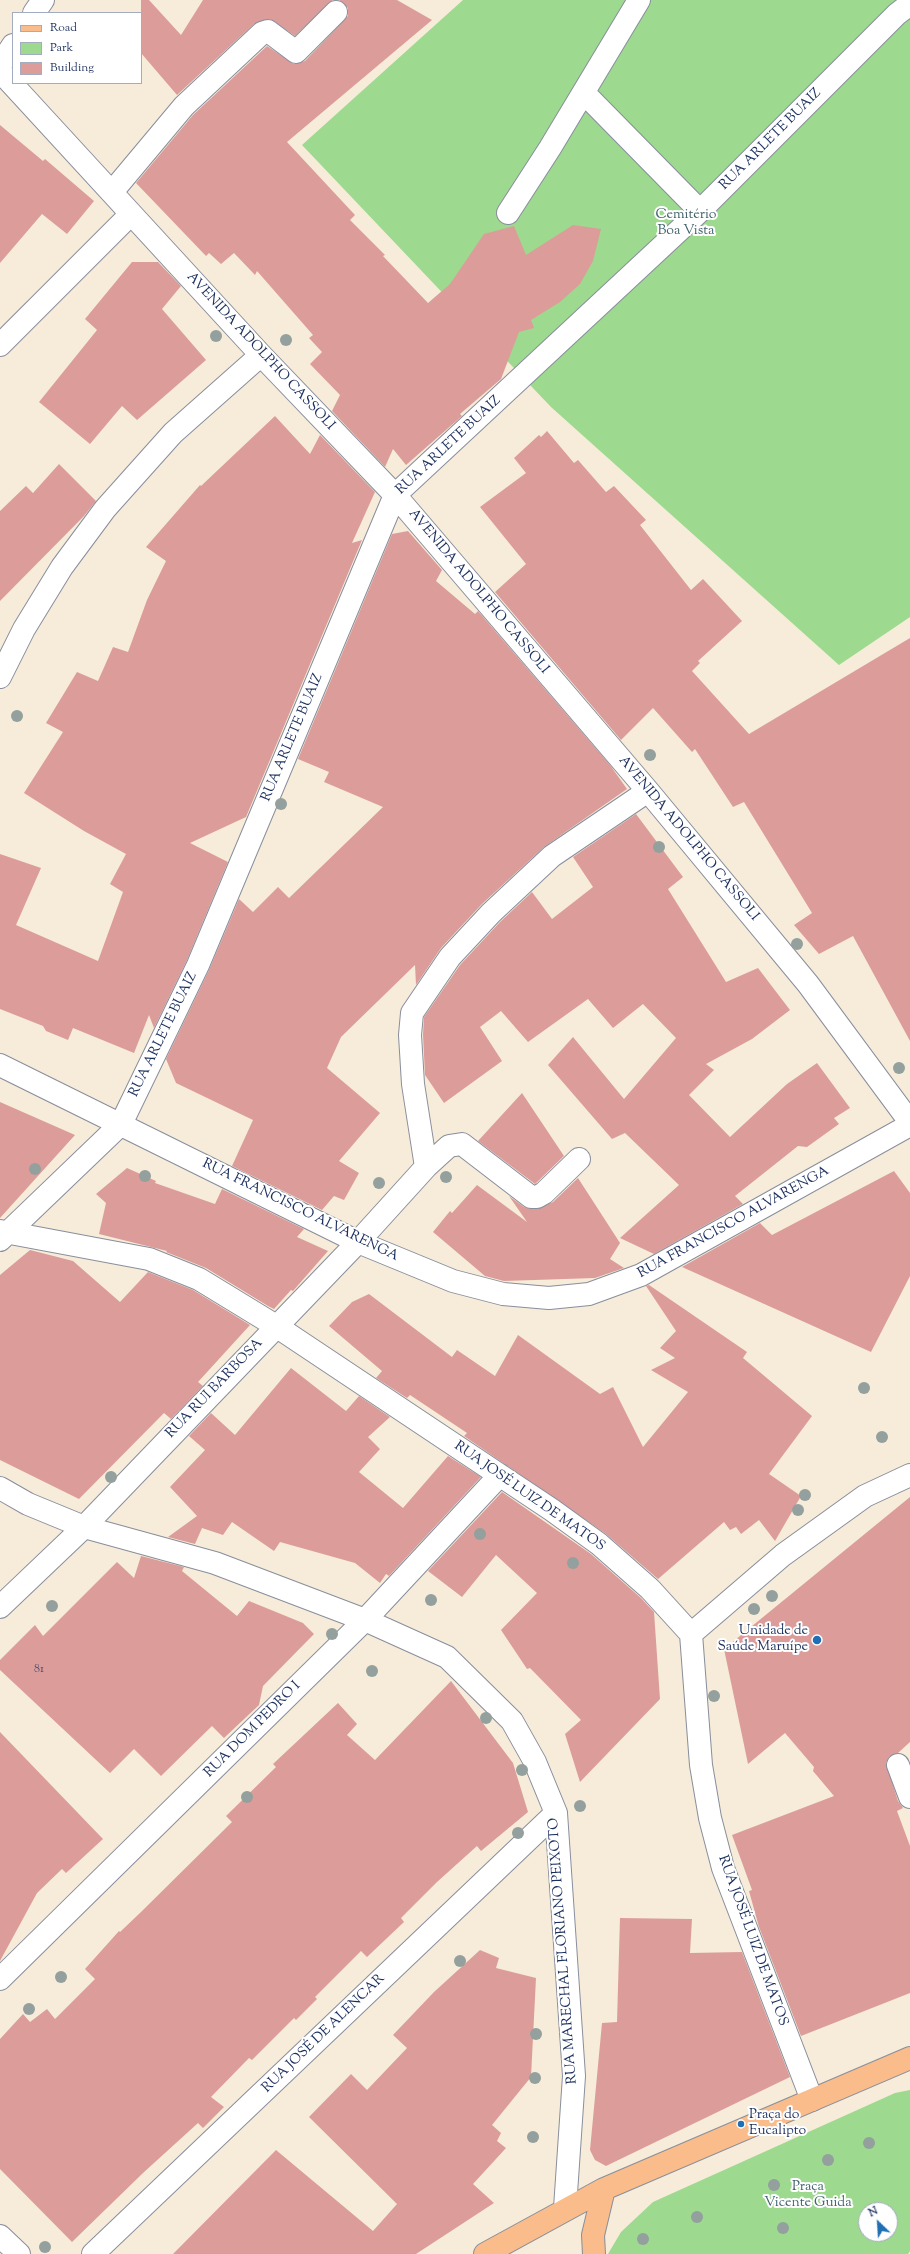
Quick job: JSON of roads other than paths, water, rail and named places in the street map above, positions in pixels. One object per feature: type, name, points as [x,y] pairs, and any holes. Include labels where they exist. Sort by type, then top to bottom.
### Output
[{"type":"main road","points":[[485,2254],[566,2208],[604,2189],[910,2058]]},
{"type":"main road","points":[[594,2254],[593,2235],[604,2189]]},
{"type":"street","points":[[35,12],[43,0]]},
{"type":"street","points":[[508,213],[584,93],[639,0]]},
{"type":"street","name":"RUA ARLETE BUAIZ","points":[[121,1124],[198,965],[395,495],[700,211],[897,14],[910,4]]},
{"type":"street","points":[[112,192],[184,106],[262,33],[268,31],[296,52],[336,12]]},
{"type":"street","points":[[0,65],[12,47]]},
{"type":"street","name":"AVENIDA ADOLPHO CASSOLI","points":[[0,71],[261,355],[395,495],[648,791],[808,984],[910,1122]]},
{"type":"street","points":[[584,93],[700,211]]},
{"type":"street","points":[[0,345],[131,214]]},
{"type":"street","points":[[0,677],[24,629],[62,567],[105,509],[173,433],[261,355]]},
{"type":"street","points":[[426,1167],[412,1084],[410,1035],[412,1013],[450,957],[496,908],[552,856],[648,791]]},
{"type":"street","name":"RUA FRANCISCO ALVARENGA","points":[[0,1065],[358,1242],[453,1281],[503,1294],[549,1298],[589,1294],[640,1275],[910,1125]]},
{"type":"street","points":[[3,1234],[121,1124]]},
{"type":"street","name":"RUA RUI BARBOSA","points":[[0,1607],[84,1527],[358,1242],[426,1167],[449,1146],[462,1144],[531,1197],[537,1197],[544,1193],[579,1159]]},
{"type":"street","name":"RUA JOSÉ LUIZ DE MATOS","points":[[3,1234],[149,1259],[199,1279],[276,1326],[346,1375],[500,1474],[600,1544],[650,1590],[691,1634],[701,1766],[710,1818],[722,1868],[812,2100]]},
{"type":"street","name":"RUA DOM PEDRO I","points":[[0,1979],[365,1620],[500,1474]]},
{"type":"street","points":[[691,1634],[783,1555],[865,1496],[910,1475]]},
{"type":"street","name":"RUA MARECHAL FLORIANO PEIXOTO","points":[[0,1488],[28,1504],[84,1527],[214,1563],[365,1620],[447,1657],[512,1721],[535,1762],[556,1813],[574,2076],[566,2208]]},
{"type":"street","points":[[898,1765],[910,1797]]},
{"type":"street","name":"RUA JOSÉ DE ALENCAR","points":[[93,2254],[556,1813]]},
{"type":"street","points":[[0,2236],[19,2254]]},
{"type":"place","name":"Unidade de Saúde Maruípe","points":[[817,1640]]},
{"type":"place","name":"Praça do Eucalipto","points":[[741,2124]]},
{"type":"park label","name":"Cemitério Boa Vista","points":[[686,224]]},
{"type":"park label","name":"Praça Vicente Guida","points":[[808,2196]]}]
